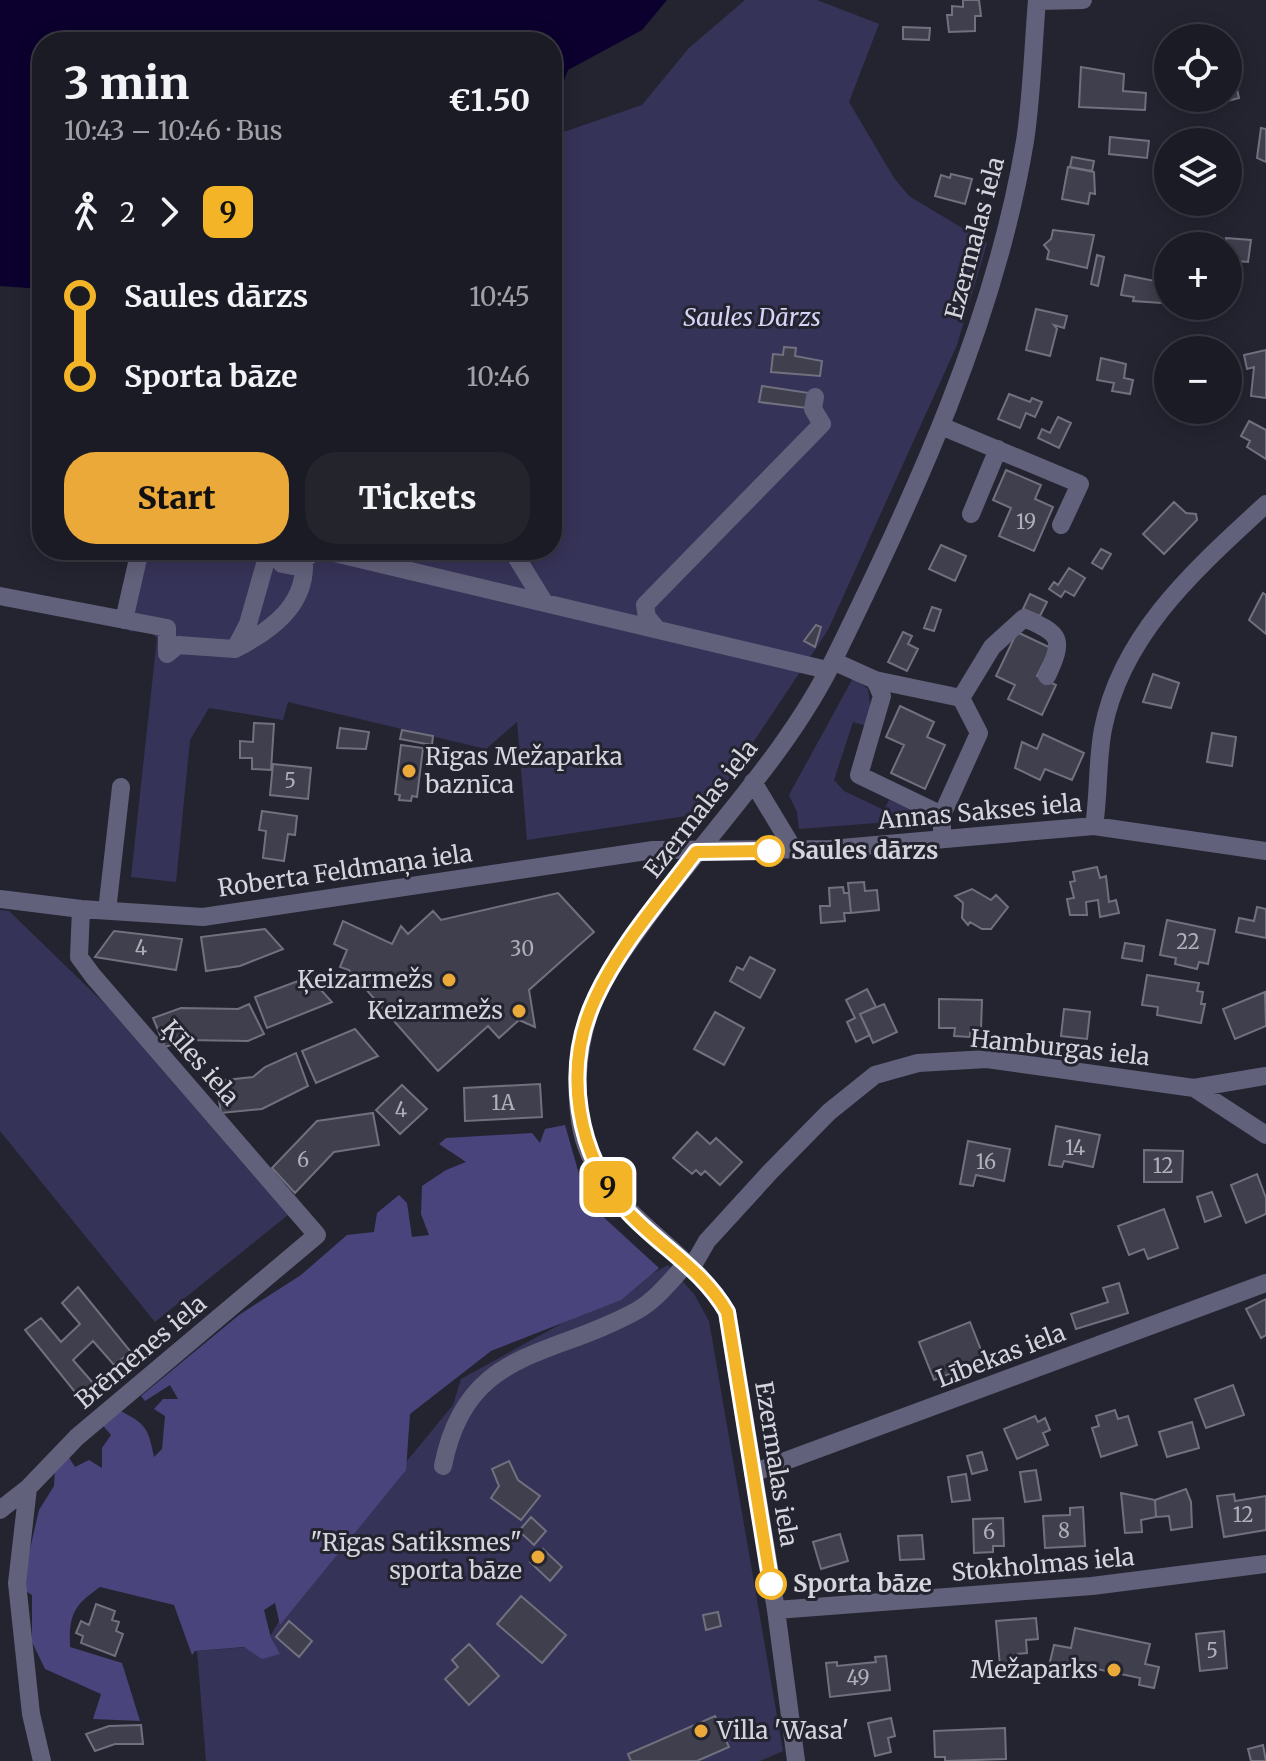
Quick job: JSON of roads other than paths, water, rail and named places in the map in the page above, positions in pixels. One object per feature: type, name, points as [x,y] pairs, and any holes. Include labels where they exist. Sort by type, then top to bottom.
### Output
[{"type":"street","points":[[1037,0],[1083,0]]},
{"type":"street","name":"Ezermalas iela","points":[[796,1761],[776,1610],[727,1312],[714,1289],[690,1265],[630,1215],[607,1186],[590,1156],[580,1123],[578,1091],[582,1041],[595,998],[636,932],[806,711],[830,666],[941,426],[966,361],[1006,226],[1027,125],[1037,0]]},
{"type":"street","points":[[656,628],[647,617],[645,605],[822,424],[813,409],[815,397]]},
{"type":"street","points":[[941,426],[1080,484],[1061,525]]},
{"type":"street","points":[[971,514],[998,449]]},
{"type":"street","points":[[1094,826],[1103,730],[1112,697],[1134,650],[1177,589],[1266,504]]},
{"type":"street","points":[[124,620],[138,560]]},
{"type":"street","points":[[235,649],[248,624],[267,560]]},
{"type":"street","points":[[279,560],[293,566],[302,560]]},
{"type":"street","points":[[0,596],[167,628],[167,654],[178,645],[235,649],[267,633],[293,606],[307,560]]},
{"type":"street","points":[[365,560],[961,698]]},
{"type":"street","points":[[518,560],[544,602]]},
{"type":"street","points":[[961,698],[992,647],[1024,618],[1049,628],[1058,640],[1059,651],[1047,676]]},
{"type":"street","points":[[875,680],[882,696],[859,775],[942,815]]},
{"type":"street","points":[[942,838],[942,815],[979,733],[961,698]]},
{"type":"street","points":[[753,782],[794,850]]},
{"type":"street","points":[[107,911],[121,787]]},
{"type":"street","name":"Annas Sakses iela","points":[[696,852],[794,850],[1094,826],[1266,851]]},
{"type":"street","name":"Roberta Feldmaņa iela","points":[[0,899],[81,909],[203,917],[653,850],[696,852]]},
{"type":"street","name":"Ķīles iela","points":[[81,909],[79,957],[317,1235]]},
{"type":"street","name":"Hamburgas iela","points":[[443,1466],[449,1437],[469,1396],[484,1380],[533,1354],[639,1309],[690,1265],[707,1241],[829,1112],[875,1075],[918,1063],[987,1059],[1194,1088],[1266,1076]]},
{"type":"street","points":[[1194,1088],[1266,1135]]},
{"type":"street","name":"Brēmenes iela","points":[[0,1510],[28,1488],[77,1437],[317,1235]]},
{"type":"street","name":"Lībekas iela","points":[[753,1473],[1266,1283]]},
{"type":"street","points":[[28,1488],[17,1583],[31,1714],[42,1761]]},
{"type":"street","name":"Stokholmas iela","points":[[776,1610],[1092,1586],[1266,1564]]},
{"type":"place","name":"Rīgas Mežaparka baznīca","points":[[409,771]]},
{"type":"place","name":"Saules dārzs","points":[[769,851]]},
{"type":"place","name":"Ķeizarmežs","points":[[449,980]]},
{"type":"place","name":"Keizarmežs","points":[[519,1011]]},
{"type":"place","name":"\"Rīgas Satiksmes\" sporta bāze","points":[[538,1557]]},
{"type":"place","name":"Sporta bāze","points":[[771,1584]]},
{"type":"place","name":"Mežaparks","points":[[1114,1670]]},
{"type":"place","name":"Villa 'Wasa'","points":[[701,1731]]},
{"type":"park label","name":"Saules Dārzs","points":[[752,318]]}]
